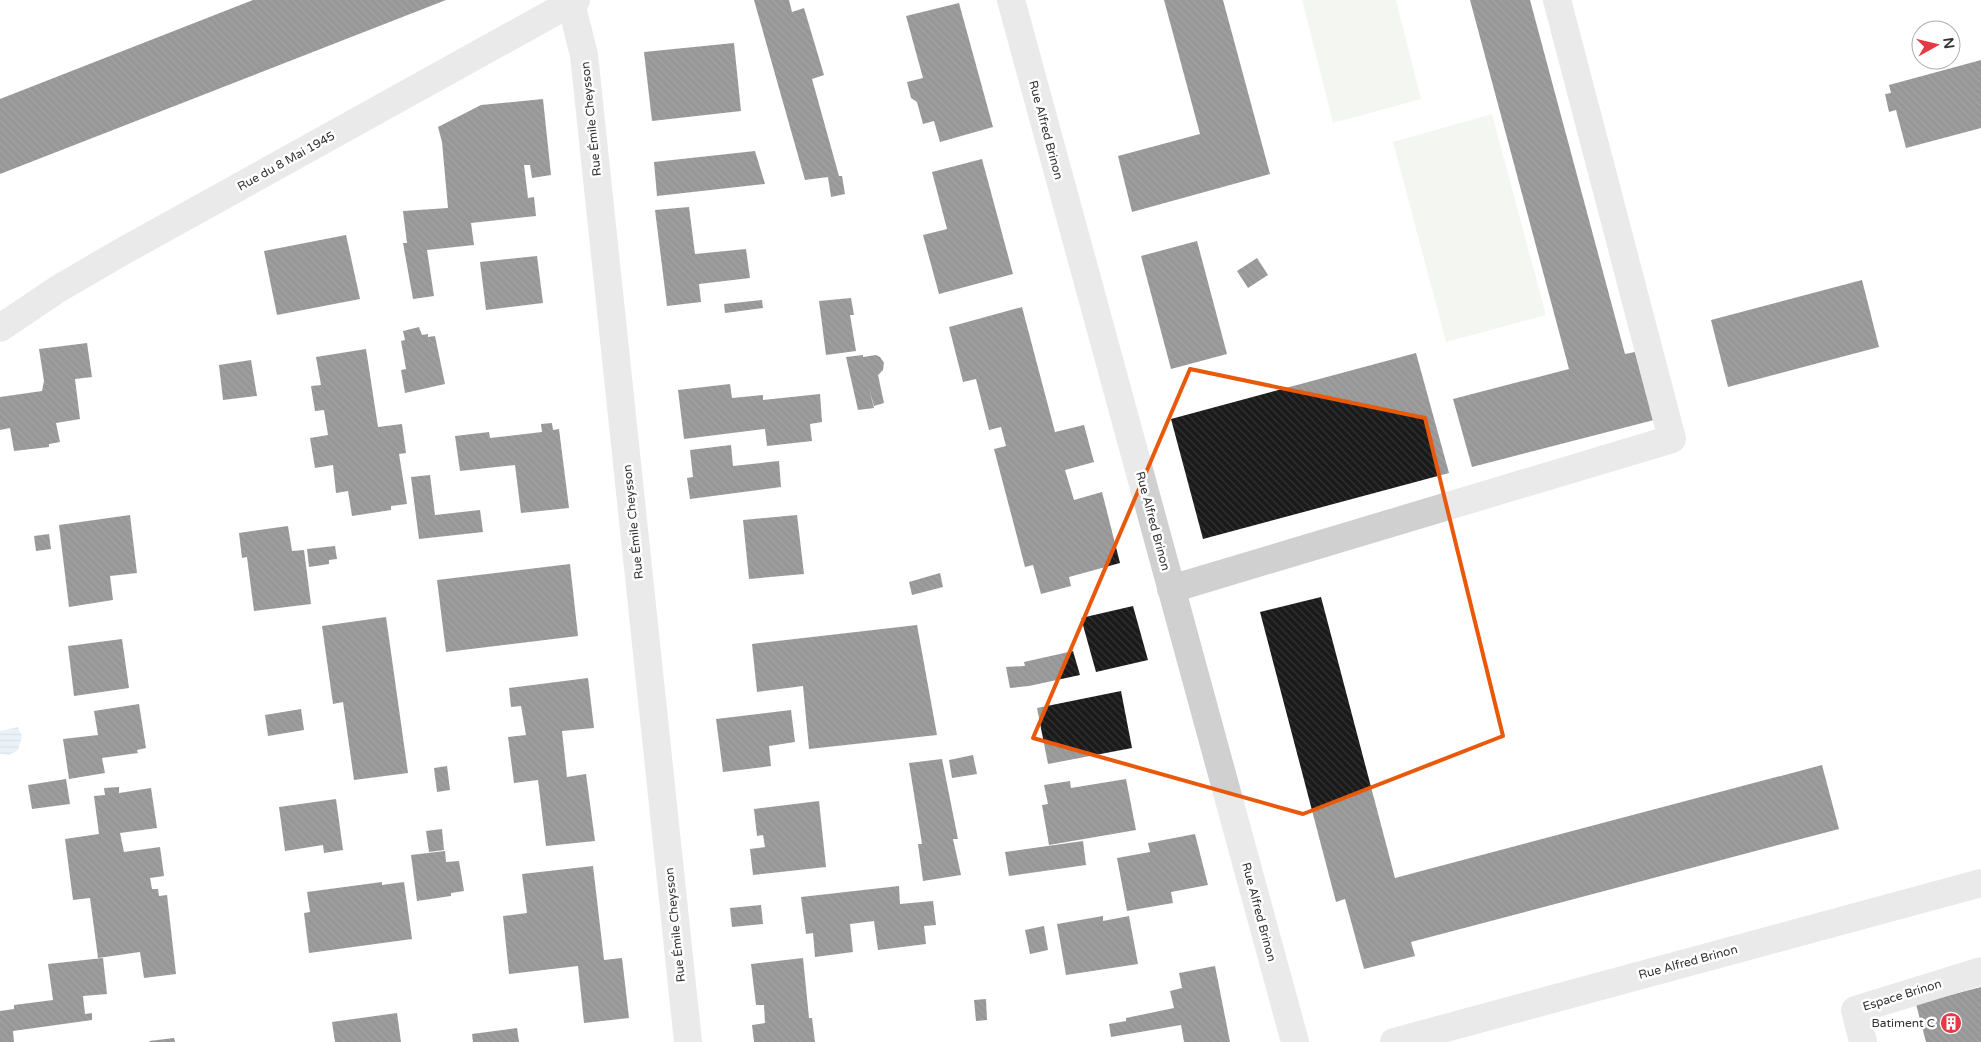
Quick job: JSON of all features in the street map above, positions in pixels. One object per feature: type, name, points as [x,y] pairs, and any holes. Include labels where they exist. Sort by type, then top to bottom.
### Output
[{"type":"street","name":"Rue Alfred Brinon","points":[[1011,0],[1295,1042]]},
{"type":"street","points":[[1171,589],[1672,439],[1557,0]]},
{"type":"street","name":"Rue du 8 Mai 1945","points":[[0,328],[58,289],[125,250],[574,2]]},
{"type":"street","name":"Rue Émile Cheysson","points":[[574,2],[584,55],[688,1042]]},
{"type":"street","name":"Rue Alfred Brinon","points":[[1394,1042],[1981,883]]},
{"type":"street","name":"Espace Brinon","points":[[1863,1042],[1855,1010],[1981,971]]},
{"type":"highlighted area","points":[[1190,369],[1425,418],[1503,736],[1303,814],[1033,738]]},
{"type":"shaded area","points":[[1302,0],[1396,0],[1421,99],[1333,123]]},
{"type":"shaded area","points":[[1492,114],[1546,315],[1446,342],[1393,142]]},
{"type":"water","points":[[18,727],[22,737],[18,750],[9,755],[0,754],[0,731]]},
{"type":"building","points":[[253,0],[446,0],[0,174],[0,99]]},
{"type":"building","points":[[754,0],[789,0],[792,12],[804,8],[824,75],[812,79],[839,176],[842,176],[845,194],[831,197],[828,177],[805,180]]},
{"type":"building","points":[[1164,0],[1223,0],[1270,174],[1132,212],[1118,156],[1200,134]]},
{"type":"building","points":[[1470,0],[1530,0],[1625,354],[1635,352],[1654,420],[1472,467],[1453,399],[1569,369]]},
{"type":"building","points":[[959,3],[993,127],[940,142],[934,121],[923,124],[917,102],[911,98],[907,82],[923,78],[906,16]]},
{"type":"building","points":[[734,43],[741,111],[652,121],[644,52]]},
{"type":"building","points":[[1981,60],[1981,128],[1906,148],[1896,110],[1889,112],[1885,94],[1891,93],[1889,85],[1944,70],[1961,70],[1961,65]]},
{"type":"building","points":[[543,99],[551,175],[532,178],[530,165],[524,165],[528,198],[534,197],[536,216],[471,223],[474,245],[427,250],[434,296],[413,299],[403,243],[407,243],[403,211],[448,208],[442,142],[438,127],[481,105]]},
{"type":"building","points":[[755,151],[765,184],[657,196],[654,162]]},
{"type":"building","points":[[982,159],[1013,274],[939,294],[923,235],[947,229],[932,172]]},
{"type":"building","points":[[689,207],[695,254],[746,249],[750,278],[699,284],[701,302],[667,306],[655,210]]},
{"type":"building","points":[[346,235],[360,299],[277,315],[264,251]]},
{"type":"building","points":[[1197,241],[1227,354],[1171,369],[1141,256]]},
{"type":"building","points":[[537,256],[543,303],[486,310],[480,262]]},
{"type":"building","points":[[1257,258],[1268,275],[1248,288],[1237,271]]},
{"type":"building","points":[[1862,280],[1879,347],[1728,387],[1711,320]]},
{"type":"building","points":[[851,298],[854,315],[850,315],[856,351],[826,355],[819,301]]},
{"type":"building","points":[[762,300],[763,308],[725,313],[724,304]]},
{"type":"building","points":[[1022,307],[1055,432],[1084,425],[1094,462],[1065,470],[1074,500],[1102,492],[1120,563],[1069,577],[1071,586],[1041,594],[1033,565],[1025,567],[994,449],[1006,446],[1001,427],[989,430],[976,379],[963,382],[949,327]]},
{"type":"building","points":[[419,327],[422,335],[428,334],[428,337],[435,336],[445,384],[405,393],[401,370],[406,369],[401,341],[405,340],[403,331]]},
{"type":"building","points":[[87,343],[92,377],[75,379],[80,419],[56,423],[60,442],[49,444],[49,447],[14,451],[10,428],[0,430],[0,397],[42,391],[44,381],[39,349]]},
{"type":"building","points":[[366,349],[378,427],[402,424],[406,453],[399,454],[407,504],[391,506],[391,510],[352,516],[348,491],[336,493],[333,465],[315,468],[310,438],[328,435],[324,410],[315,411],[311,386],[321,385],[316,357]]},
{"type":"building","points":[[1416,353],[1449,473],[1203,539],[1171,419]]},
{"type":"building","points":[[863,355],[863,357],[876,355],[884,363],[883,370],[878,375],[884,403],[874,406],[869,388],[874,408],[858,410],[846,357]]},
{"type":"building","points":[[251,360],[257,396],[223,400],[219,365]]},
{"type":"building","points":[[730,384],[732,398],[763,395],[763,400],[820,394],[822,422],[810,424],[812,441],[767,446],[765,429],[684,439],[678,390]]},
{"type":"building","points":[[552,423],[553,430],[559,429],[569,508],[521,513],[515,465],[460,471],[455,436],[489,432],[490,438],[542,432],[541,424]]},
{"type":"building","points":[[731,445],[733,466],[779,461],[781,487],[690,499],[687,478],[693,477],[690,450]]},
{"type":"building","points":[[430,475],[435,515],[480,510],[483,532],[419,539],[411,477]]},
{"type":"building","points":[[130,515],[137,573],[110,576],[113,600],[69,607],[59,525]]},
{"type":"building","points":[[797,515],[804,574],[749,579],[743,520]]},
{"type":"building","points":[[288,526],[292,551],[304,550],[311,604],[254,611],[247,557],[242,558],[239,533]]},
{"type":"building","points":[[49,534],[51,549],[36,551],[34,536]]},
{"type":"building","points":[[335,546],[337,559],[329,560],[329,564],[309,567],[307,549]]},
{"type":"building","points":[[570,564],[578,636],[446,652],[437,580]]},
{"type":"building","points":[[940,573],[943,587],[912,595],[909,582]]},
{"type":"building","points":[[1321,597],[1395,878],[1822,765],[1839,829],[1411,942],[1415,956],[1364,969],[1345,899],[1336,902],[1260,612]]},
{"type":"building","points":[[1133,606],[1148,660],[1096,672],[1081,618]]},
{"type":"building","points":[[386,617],[408,773],[354,780],[343,702],[333,704],[322,626]]},
{"type":"building","points":[[917,625],[937,735],[809,749],[803,686],[757,692],[752,644]]},
{"type":"building","points":[[122,639],[129,688],[74,696],[68,646]]},
{"type":"building","points":[[1073,651],[1080,675],[1029,686],[1010,688],[1006,667],[1025,666],[1024,662]]},
{"type":"building","points":[[588,678],[594,728],[562,731],[567,777],[586,774],[595,841],[546,846],[538,780],[514,783],[508,737],[526,735],[521,706],[511,707],[509,688]]},
{"type":"building","points":[[1121,691],[1132,748],[1048,764],[1037,708]]},
{"type":"building","points":[[139,704],[146,748],[137,750],[138,753],[102,758],[105,773],[69,779],[63,739],[98,735],[94,711]]},
{"type":"building","points":[[301,709],[304,730],[268,736],[265,715]]},
{"type":"building","points":[[791,710],[795,742],[769,746],[771,766],[723,772],[716,719]]},
{"type":"building","points":[[973,755],[977,774],[952,778],[949,760]]},
{"type":"building","points":[[942,759],[958,839],[953,839],[961,875],[923,881],[918,844],[922,844],[909,763]]},
{"type":"building","points":[[447,766],[450,790],[437,792],[434,768]]},
{"type":"building","points":[[66,779],[70,804],[32,809],[28,785]]},
{"type":"building","points":[[1126,779],[1136,830],[1049,845],[1042,805],[1048,804],[1044,785],[1070,781],[1071,788]]},
{"type":"building","points":[[119,787],[119,793],[151,788],[157,828],[120,833],[124,852],[160,847],[164,876],[150,878],[152,889],[158,889],[159,896],[167,895],[176,974],[144,978],[140,952],[98,958],[90,898],[73,900],[65,839],[99,834],[94,796],[105,795],[104,788]]},
{"type":"building","points":[[336,799],[343,850],[324,853],[323,845],[285,851],[279,807]]},
{"type":"building","points":[[819,801],[826,867],[753,875],[750,849],[765,847],[763,835],[757,836],[754,809]]},
{"type":"building","points":[[442,829],[444,850],[429,852],[426,831]]},
{"type":"building","points":[[1195,834],[1208,885],[1171,892],[1173,903],[1127,911],[1117,858],[1150,852],[1148,843]]},
{"type":"building","points":[[1083,841],[1086,865],[1009,876],[1005,852]]},
{"type":"building","points":[[445,851],[446,862],[459,861],[464,891],[451,893],[451,896],[417,901],[411,855]]},
{"type":"building","points":[[593,866],[604,960],[622,958],[629,1018],[584,1023],[578,966],[509,974],[503,916],[527,913],[522,874]]},
{"type":"building","points":[[382,882],[382,885],[404,882],[412,939],[309,953],[304,913],[310,912],[307,892]]},
{"type":"building","points":[[899,886],[900,904],[933,901],[936,925],[924,926],[926,944],[878,950],[874,921],[850,924],[853,952],[815,957],[813,933],[806,934],[801,897]]},
{"type":"building","points":[[761,905],[763,924],[732,927],[730,908]]},
{"type":"building","points":[[1103,916],[1103,921],[1129,916],[1138,964],[1066,975],[1057,924]]},
{"type":"building","points":[[1044,926],[1048,950],[1030,954],[1025,930]]},
{"type":"building","points":[[103,958],[107,994],[83,996],[85,1014],[92,1013],[92,1020],[13,1031],[14,1042],[0,1042],[0,1011],[14,1009],[14,1005],[53,1000],[48,964]]},
{"type":"building","points":[[803,958],[809,1018],[812,1018],[815,1042],[754,1042],[752,1025],[765,1023],[764,1005],[756,1005],[751,964]]},
{"type":"building","points":[[1215,966],[1230,1042],[1184,1042],[1181,1025],[1111,1037],[1109,1024],[1126,1021],[1126,1018],[1174,1008],[1170,991],[1182,988],[1179,973]]},
{"type":"building","name":"Batiment C","points":[[1981,987],[1981,1042],[1926,1042],[1916,1004]]},
{"type":"building","points":[[986,999],[987,1020],[976,1021],[974,1000]]},
{"type":"building","points":[[397,1013],[401,1042],[335,1042],[332,1022]]},
{"type":"building","points":[[517,1028],[519,1042],[473,1042],[472,1034]]},
{"type":"building","points":[[174,1038],[175,1042],[149,1041]]},
{"type":"place","name":"Batiment C","points":[[1951,1023]]}]
